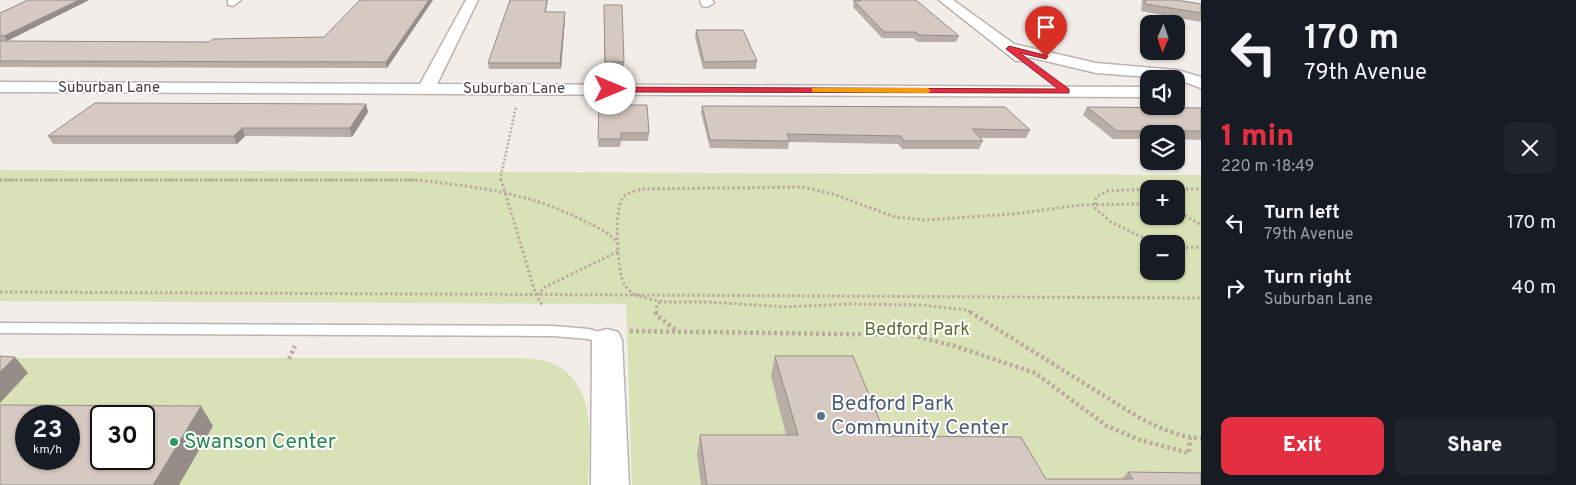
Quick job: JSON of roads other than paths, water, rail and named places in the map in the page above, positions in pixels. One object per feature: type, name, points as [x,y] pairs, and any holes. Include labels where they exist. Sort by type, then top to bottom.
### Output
[{"type":"street","points":[[426,88],[472,0]]},
{"type":"street","points":[[945,0],[1066,91]]},
{"type":"street","points":[[1009,48],[1096,68],[1176,75],[1201,83]]},
{"type":"street","name":"Suburban Lane","points":[[0,87],[1140,92]]},
{"type":"street","points":[[1185,92],[1201,91]]},
{"type":"street","points":[[610,485],[618,335]]},
{"type":"lane","points":[[0,328],[554,331],[618,335]]},
{"type":"place","name":"Bedford Park Community Center","points":[[821,416]]},
{"type":"place","name":"Swanson Center","points":[[174,442]]},
{"type":"park label","name":"Bedford Park","points":[[917,330]]}]
